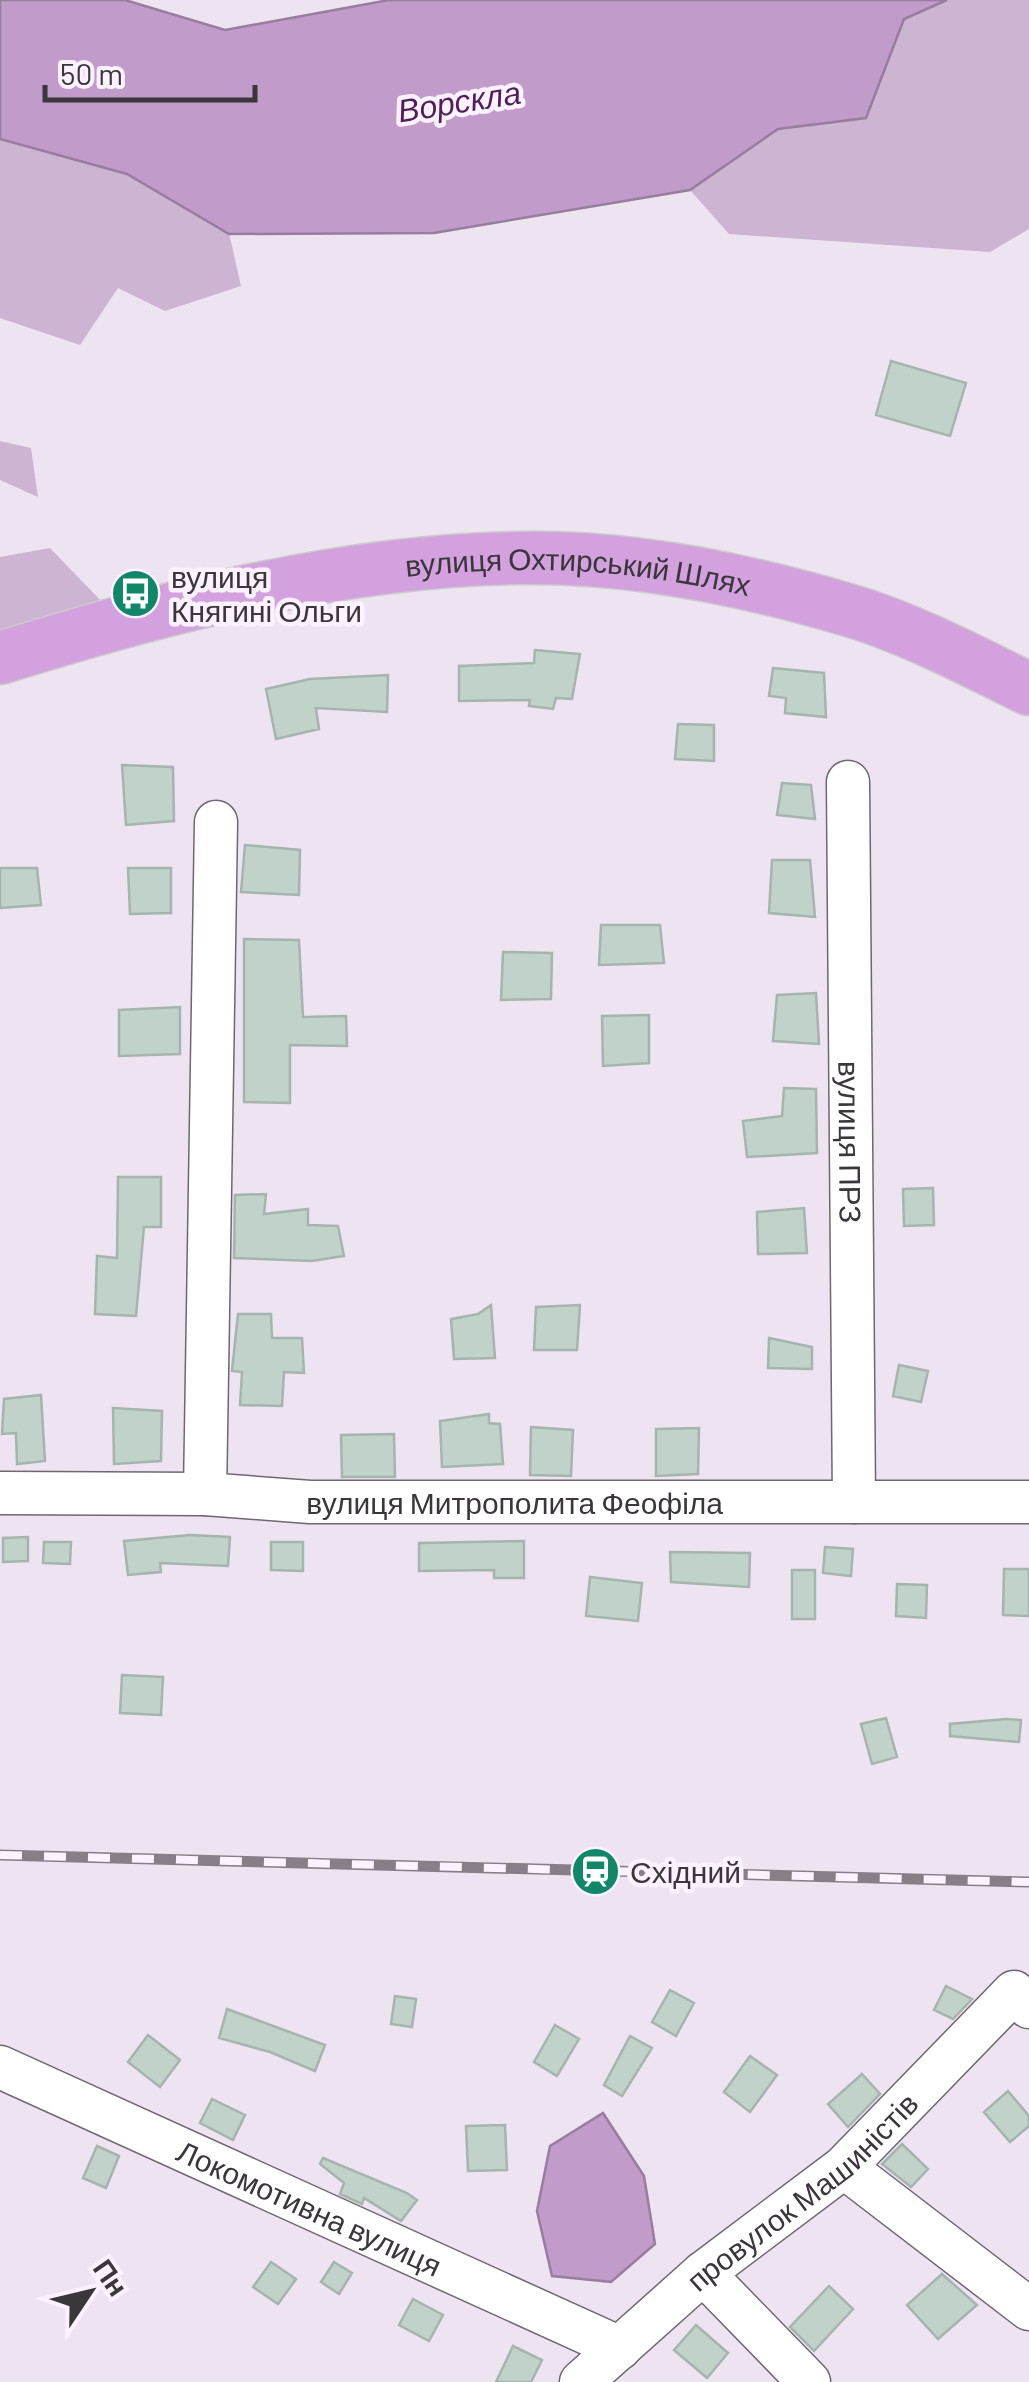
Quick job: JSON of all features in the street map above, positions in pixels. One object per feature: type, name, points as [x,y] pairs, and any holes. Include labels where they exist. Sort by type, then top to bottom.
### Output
[{"type":"main road","name":"вулиця Охтирський Шлях","points":[[0,658],[88,630],[324,576],[520,558],[684,571],[851,610],[1029,688]]},
{"type":"street","name":"вулиця ПРЗ","points":[[848,782],[854,1502]]},
{"type":"street","points":[[205,1494],[216,822]]},
{"type":"street","name":"вулиця Митрополита Феофіла","points":[[0,1493],[205,1494],[310,1502],[1029,1502]]},
{"type":"street","name":"провулок Машиністів","points":[[581,2382],[703,2273],[844,2167],[1021,1999]]},
{"type":"street","name":"Локомотивна вулиця","points":[[0,2067],[620,2348]]},
{"type":"street","points":[[844,2167],[1029,2309]]},
{"type":"street","points":[[703,2273],[809,2382]]},
{"type":"shaded area","points":[[947,0],[1029,0],[1029,229],[990,252],[729,234],[690,190],[778,129],[865,118],[904,19]]},
{"type":"shaded area","points":[[0,139],[127,174],[229,233],[241,286],[165,311],[118,288],[80,345],[0,318]]},
{"type":"shaded area","points":[[0,441],[31,448],[38,497],[0,480]]},
{"type":"shaded area","points":[[50,548],[105,605],[0,638],[0,557]]},
{"type":"water","name":"Ворскла","points":[[0,0],[125,0],[225,30],[389,0],[947,0],[904,19],[866,118],[778,129],[690,190],[434,233],[229,234],[127,174],[0,139]]},
{"type":"water","points":[[603,2113],[644,2176],[655,2244],[611,2282],[552,2276],[537,2211],[550,2146]]},
{"type":"building","points":[[891,361],[966,383],[950,436],[876,415]]},
{"type":"building","points":[[535,650],[580,654],[572,699],[556,698],[553,709],[529,706],[530,700],[459,701],[459,666],[534,663]]},
{"type":"building","points":[[773,668],[824,673],[826,717],[785,713],[786,698],[769,696]]},
{"type":"building","points":[[388,675],[387,712],[316,708],[319,729],[276,739],[266,689],[310,679]]},
{"type":"building","points":[[678,724],[714,725],[714,761],[675,759]]},
{"type":"building","points":[[122,765],[173,767],[174,821],[126,825]]},
{"type":"building","points":[[782,783],[811,785],[815,819],[777,815]]},
{"type":"building","points":[[245,845],[300,850],[299,895],[241,892]]},
{"type":"building","points":[[772,860],[810,860],[815,917],[769,913]]},
{"type":"building","points":[[0,868],[37,868],[41,905],[0,908]]},
{"type":"building","points":[[128,868],[171,868],[171,913],[130,914]]},
{"type":"building","points":[[601,925],[660,925],[664,963],[599,965]]},
{"type":"building","points":[[244,939],[299,940],[303,1017],[346,1016],[347,1046],[290,1045],[290,1103],[244,1102]]},
{"type":"building","points":[[503,952],[552,953],[551,999],[501,1000]]},
{"type":"building","points":[[816,993],[819,1044],[773,1041],[777,995]]},
{"type":"building","points":[[180,1007],[180,1054],[119,1056],[119,1010]]},
{"type":"building","points":[[649,1015],[649,1063],[603,1066],[602,1016]]},
{"type":"building","points":[[784,1088],[816,1089],[817,1153],[747,1157],[743,1121],[782,1116]]},
{"type":"building","points":[[118,1177],[161,1177],[161,1227],[144,1227],[136,1316],[95,1314],[97,1256],[117,1258]]},
{"type":"building","points":[[933,1188],[934,1225],[904,1226],[903,1189]]},
{"type":"building","points":[[266,1194],[264,1214],[308,1209],[308,1225],[338,1226],[344,1256],[312,1261],[234,1258],[235,1195]]},
{"type":"building","points":[[804,1208],[807,1253],[758,1254],[757,1212]]},
{"type":"building","points":[[491,1305],[495,1358],[454,1359],[451,1319],[478,1314]]},
{"type":"building","points":[[580,1305],[577,1350],[534,1350],[536,1307]]},
{"type":"building","points":[[238,1314],[271,1314],[272,1338],[302,1338],[304,1373],[284,1372],[282,1406],[240,1405],[242,1372],[232,1371]]},
{"type":"building","points":[[769,1338],[812,1347],[812,1369],[768,1368]]},
{"type":"building","points":[[899,1365],[928,1371],[921,1402],[893,1396]]},
{"type":"building","points":[[41,1395],[45,1461],[17,1464],[16,1433],[2,1434],[4,1399]]},
{"type":"building","points":[[113,1408],[162,1411],[161,1461],[114,1464]]},
{"type":"building","points":[[489,1414],[489,1423],[500,1424],[503,1464],[442,1467],[440,1421]]},
{"type":"building","points":[[531,1427],[573,1430],[571,1476],[530,1475]]},
{"type":"building","points":[[699,1428],[698,1474],[656,1476],[656,1429]]},
{"type":"building","points":[[394,1434],[395,1477],[342,1477],[341,1435]]},
{"type":"building","points":[[190,1535],[230,1537],[228,1566],[160,1563],[161,1572],[128,1575],[124,1541]]},
{"type":"building","points":[[28,1537],[28,1561],[3,1562],[3,1538]]},
{"type":"building","points":[[524,1541],[524,1578],[494,1578],[494,1570],[419,1571],[419,1543]]},
{"type":"building","points":[[44,1542],[71,1542],[70,1564],[43,1563]]},
{"type":"building","points":[[271,1542],[303,1542],[303,1571],[271,1570]]},
{"type":"building","points":[[825,1547],[853,1549],[851,1576],[823,1573]]},
{"type":"building","points":[[670,1552],[750,1553],[749,1587],[671,1582]]},
{"type":"building","points":[[1004,1569],[1029,1569],[1029,1616],[1003,1615]]},
{"type":"building","points":[[792,1570],[815,1570],[815,1619],[792,1619]]},
{"type":"building","points":[[590,1577],[642,1583],[638,1621],[586,1616]]},
{"type":"building","points":[[897,1584],[927,1585],[926,1618],[896,1616]]},
{"type":"building","points":[[122,1675],[163,1677],[161,1715],[120,1713]]},
{"type":"building","points":[[886,1718],[897,1757],[872,1764],[861,1724]]},
{"type":"building","points":[[1021,1720],[1019,1742],[950,1736],[950,1724]]},
{"type":"building","points":[[946,1986],[972,1999],[953,2019],[934,2010]]},
{"type":"building","points":[[670,1990],[694,2003],[676,2036],[652,2022]]},
{"type":"building","points":[[395,1996],[416,1999],[412,2027],[391,2024]]},
{"type":"building","points":[[227,2009],[325,2045],[315,2071],[270,2052],[219,2038]]},
{"type":"building","points":[[555,2025],[579,2039],[557,2076],[534,2062]]},
{"type":"building","points":[[148,2035],[180,2060],[160,2087],[128,2062]]},
{"type":"building","points":[[630,2036],[652,2048],[622,2096],[604,2085]]},
{"type":"building","points":[[750,2056],[777,2075],[750,2112],[724,2092]]},
{"type":"building","points":[[862,2074],[880,2094],[848,2127],[828,2104]]},
{"type":"building","points":[[1008,2091],[1029,2116],[1029,2126],[1010,2142],[984,2112]]},
{"type":"building","points":[[212,2099],[245,2115],[233,2140],[200,2123]]},
{"type":"building","points":[[505,2125],[507,2170],[468,2171],[466,2126]]},
{"type":"building","points":[[902,2144],[928,2169],[911,2187],[882,2164]]},
{"type":"building","points":[[97,2146],[119,2156],[106,2188],[83,2178]]},
{"type":"building","points":[[323,2158],[417,2200],[401,2221],[364,2198],[362,2204],[340,2194],[344,2183],[320,2164]]},
{"type":"building","points":[[271,2262],[296,2279],[278,2304],[253,2287]]},
{"type":"building","points":[[334,2262],[352,2273],[339,2294],[321,2282]]},
{"type":"building","points":[[942,2274],[977,2305],[938,2339],[907,2305]]},
{"type":"building","points":[[829,2286],[853,2309],[814,2351],[790,2327]]},
{"type":"building","points":[[413,2299],[443,2315],[429,2341],[399,2325]]},
{"type":"building","points":[[696,2325],[728,2353],[707,2378],[674,2350]]},
{"type":"building","points":[[513,2346],[542,2360],[531,2382],[496,2382]]},
{"type":"railway","points":[[0,1855],[1029,1882]]},
{"type":"place","name":"вулиця Княгині Ольги","points":[[136,593]]},
{"type":"place","name":"Східний","points":[[595,1871]]}]
